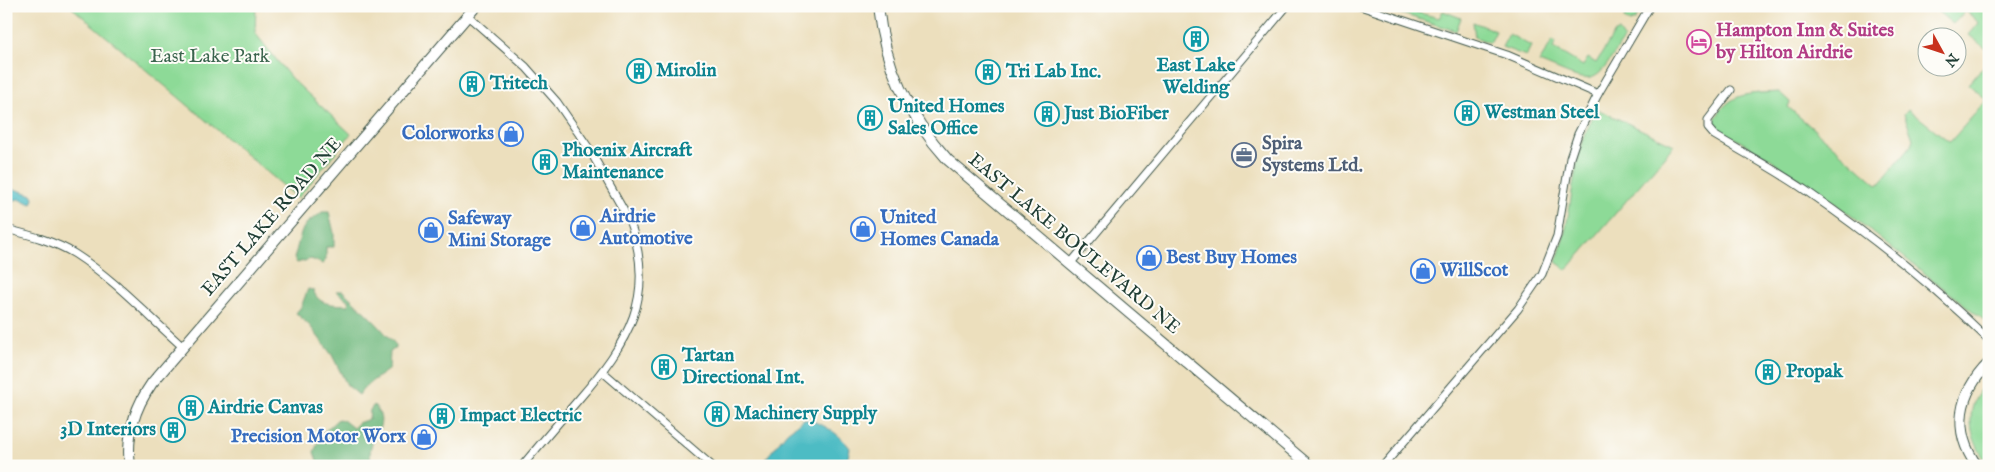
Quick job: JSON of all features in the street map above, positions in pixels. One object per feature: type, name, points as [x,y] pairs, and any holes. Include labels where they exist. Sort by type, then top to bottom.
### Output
[{"type":"street","name":"EAST LAKE ROAD NE","points":[[130,466],[128,450],[134,414],[152,383],[476,6]]},
{"type":"street","name":"EAST LAKE BOULEVARD NE","points":[[878,6],[883,44],[898,86],[922,129],[955,167],[1310,466]]},
{"type":"street","points":[[1070,264],[1286,6]]},
{"type":"street","points":[[1360,6],[1506,55],[1598,94]]},
{"type":"street","points":[[1383,466],[1518,310],[1542,274],[1557,236],[1570,158],[1578,134],[1598,94],[1650,6]]},
{"type":"street","points":[[468,16],[526,67],[557,102],[596,161],[618,200],[634,235],[639,260],[639,298],[634,317],[622,343],[603,372],[522,466]]},
{"type":"street","points":[[1731,90],[1708,120],[1710,132],[1835,212],[1952,306],[1989,340]]},
{"type":"street","points":[[6,230],[28,234],[75,254],[183,347]]},
{"type":"street","points":[[1977,466],[1965,445],[1962,432],[1963,401],[1969,388],[1989,363]]},
{"type":"street","points":[[603,372],[712,466]]},
{"type":"green space","name":"East Lake Park","points":[[70,6],[256,6],[255,33],[291,78],[351,134],[298,198]]},
{"type":"green space","points":[[1392,6],[1439,18],[1443,11],[1461,18],[1456,31],[1393,11]]},
{"type":"green space","points":[[1630,6],[1643,6],[1635,20],[1630,22],[1624,19]]},
{"type":"green space","points":[[1931,6],[1989,6],[1989,51],[1969,35],[1979,23],[1966,11],[1953,24]]},
{"type":"green space","points":[[1473,22],[1496,31],[1490,43],[1475,37]]},
{"type":"green space","points":[[1619,31],[1624,38],[1598,75],[1582,78],[1539,62],[1553,40],[1556,42],[1553,48],[1583,66],[1588,58],[1596,63],[1615,32]]},
{"type":"green space","points":[[1509,34],[1531,46],[1526,56],[1502,47]]},
{"type":"green space","points":[[1989,60],[1989,324],[1835,203],[1766,156],[1720,130],[1714,121],[1720,111],[1734,99],[1749,94],[1779,92],[1790,102],[1788,107],[1878,185],[1910,147],[1913,139],[1904,114],[1908,109],[1950,142],[1987,100],[1968,84]]},
{"type":"green space","points":[[1597,109],[1674,145],[1567,270],[1556,262],[1567,223],[1581,147]]},
{"type":"green space","points":[[322,212],[329,212],[334,233],[334,247],[326,247],[326,259],[323,264],[311,259],[297,263],[294,258],[300,236],[306,224]]},
{"type":"green space","points":[[308,289],[313,290],[322,302],[348,305],[349,301],[336,291],[343,291],[396,345],[396,348],[390,352],[389,369],[369,384],[359,395],[347,385],[332,355],[310,326],[296,313],[301,307]]},
{"type":"green space","points":[[1989,378],[1989,466],[1976,444],[1971,422],[1975,400]]},
{"type":"green space","points":[[374,405],[380,414],[381,423],[371,447],[371,466],[319,466],[314,452],[322,434],[338,419],[343,420],[353,428],[358,423],[369,419],[370,410]]},
{"type":"water","points":[[14,189],[33,195],[32,204],[18,199],[12,201],[7,199],[7,192]]},
{"type":"water","points":[[804,419],[829,429],[846,443],[850,448],[846,466],[760,466],[787,432]]},
{"type":"place","name":"East Lake Welding","points":[[1196,39]]},
{"type":"place","name":"Hampton Inn & Suites by Hilton Airdrie","points":[[1699,42]]},
{"type":"place","name":"Mirolin","points":[[639,71]]},
{"type":"place","name":"Tri Lab Inc.","points":[[988,72]]},
{"type":"place","name":"Tritech","points":[[472,84]]},
{"type":"place","name":"Westman Steel","points":[[1467,113]]},
{"type":"place","name":"Just BioFiber","points":[[1047,114]]},
{"type":"place","name":"United Homes Sales Office","points":[[870,118]]},
{"type":"place","name":"Colorworks","points":[[511,134]]},
{"type":"place","name":"Spira Systems Ltd.","points":[[1244,155]]},
{"type":"place","name":"Phoenix Aircraft Maintenance","points":[[545,162]]},
{"type":"place","name":"Airdrie Automotive","points":[[583,228]]},
{"type":"place","name":"United Homes Canada","points":[[863,229]]},
{"type":"place","name":"Safeway Mini Storage","points":[[431,230]]},
{"type":"place","name":"Best Buy Homes","points":[[1149,258]]},
{"type":"place","name":"WillScot","points":[[1423,271]]},
{"type":"place","name":"Tartan Directional Int.","points":[[664,367]]},
{"type":"place","name":"Propak","points":[[1768,372]]},
{"type":"place","name":"Airdrie Canvas","points":[[191,408]]},
{"type":"place","name":"Machinery Supply","points":[[717,414]]},
{"type":"place","name":"Impact Electric","points":[[442,416]]},
{"type":"place","name":"3D Interiors","points":[[173,430]]},
{"type":"place","name":"Precision Motor Worx","points":[[424,437]]}]
